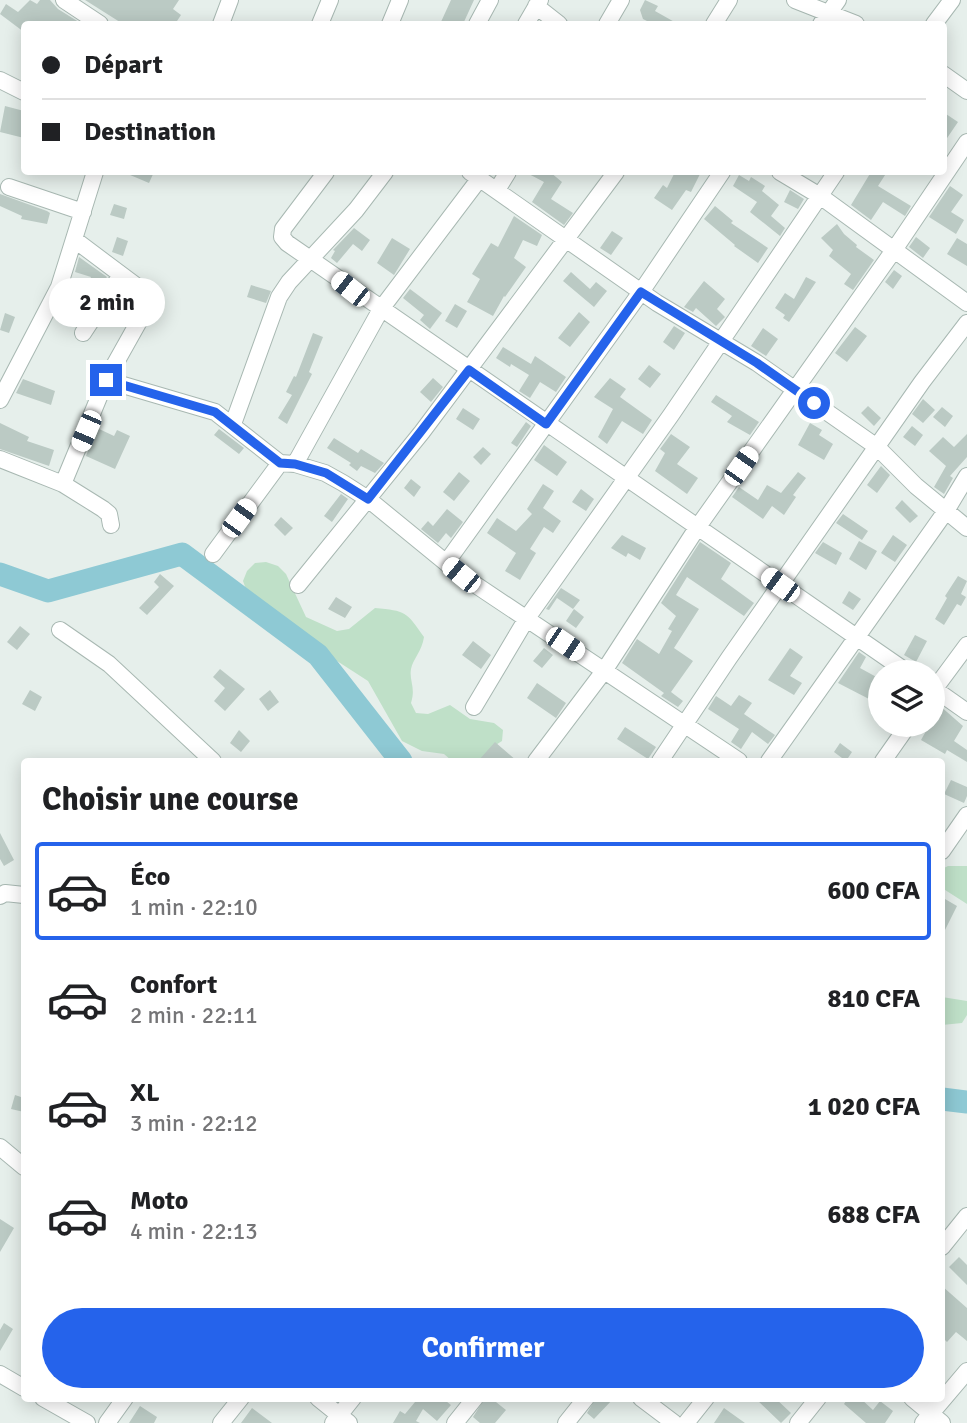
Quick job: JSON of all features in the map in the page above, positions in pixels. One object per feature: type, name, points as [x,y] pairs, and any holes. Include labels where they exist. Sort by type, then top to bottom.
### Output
[{"type":"street","points":[[64,0],[96,21]]},
{"type":"street","points":[[222,21],[230,0]]},
{"type":"street","points":[[321,21],[330,0]]},
{"type":"street","points":[[391,21],[400,0]]},
{"type":"street","points":[[479,21],[490,0]]},
{"type":"street","points":[[609,21],[621,0]]},
{"type":"street","points":[[716,21],[729,0]]},
{"type":"street","points":[[795,0],[825,20],[838,0]]},
{"type":"street","points":[[936,21],[952,0]]},
{"type":"street","points":[[528,21],[538,3],[556,21]]},
{"type":"street","points":[[73,21],[80,10]]},
{"type":"street","points":[[947,77],[967,91]]},
{"type":"street","points":[[0,80],[21,90]]},
{"type":"street","points":[[947,172],[967,142]]},
{"type":"street","points":[[0,400],[59,288],[94,175]]},
{"type":"street","points":[[324,175],[283,229],[282,237],[287,243],[889,660]]},
{"type":"street","points":[[233,424],[279,298],[289,282],[356,210],[383,175]]},
{"type":"street","points":[[213,554],[287,464],[381,309],[475,175],[641,292],[722,341],[877,447],[967,528]]},
{"type":"street","points":[[497,190],[506,175]]},
{"type":"street","points":[[298,585],[469,370],[614,175]]},
{"type":"street","points":[[446,563],[641,292],[720,175]]},
{"type":"street","points":[[785,175],[820,195],[967,303]]},
{"type":"street","points":[[474,707],[527,618],[626,480],[834,175]]},
{"type":"street","points":[[538,758],[604,671],[697,528],[945,175]]},
{"type":"street","points":[[9,187],[83,212]]},
{"type":"street","points":[[63,484],[106,380],[147,307],[144,291],[75,240]]},
{"type":"street","points":[[83,333],[121,275]]},
{"type":"street","points":[[662,758],[922,382],[967,323]]},
{"type":"street","points":[[106,380],[215,412],[233,424],[249,440],[287,464],[326,473],[368,499],[446,563],[735,758]]},
{"type":"street","points":[[0,459],[63,484],[109,514],[111,525]]},
{"type":"street","points":[[771,758],[946,511],[967,476]]},
{"type":"street","points":[[60,630],[109,664],[210,758]]},
{"type":"street","points":[[945,674],[967,645]]},
{"type":"street","points":[[945,698],[967,712]]},
{"type":"street","points":[[885,758],[900,737]]},
{"type":"street","points":[[945,848],[967,815]]},
{"type":"street","points":[[0,896],[5,893],[21,895]]},
{"type":"street","points":[[0,1147],[21,1164]]},
{"type":"street","points":[[945,1243],[967,1216]]},
{"type":"street","points":[[945,1402],[967,1371]]},
{"type":"street","points":[[0,1374],[21,1386]]},
{"type":"street","points":[[50,1402],[87,1423]]},
{"type":"street","points":[[107,1423],[122,1402]]},
{"type":"street","points":[[221,1423],[237,1402]]},
{"type":"street","points":[[322,1402],[341,1420],[351,1402]]},
{"type":"street","points":[[455,1423],[472,1402]]},
{"type":"street","points":[[566,1423],[583,1402]]},
{"type":"street","points":[[646,1402],[674,1423]]},
{"type":"street","points":[[686,1423],[703,1402]]},
{"type":"street","points":[[798,1423],[815,1402]]},
{"type":"street","points":[[916,1402],[932,1420],[945,1402]]},
{"type":"green space","points":[[266,562],[278,566],[286,574],[306,617],[337,631],[349,629],[375,608],[393,610],[409,617],[424,637],[411,669],[411,703],[416,713],[428,714],[450,705],[470,719],[494,723],[503,730],[502,741],[491,748],[486,758],[449,758],[444,754],[422,751],[402,741],[368,681],[289,630],[247,592],[243,581],[247,571],[255,563]]},
{"type":"green space","points":[[967,866],[967,904],[945,890],[945,868]]},
{"type":"green space","points":[[945,997],[967,1001],[967,1015],[962,1023],[945,1025]]},
{"type":"building","points":[[30,0],[37,4],[40,0],[50,0],[58,9],[77,21],[21,21],[21,30],[0,14],[6,4],[18,12]]},
{"type":"building","points":[[85,0],[179,0],[173,9],[181,15],[177,21],[118,21]]},
{"type":"building","points":[[451,0],[474,0],[464,21],[441,21]]},
{"type":"building","points":[[645,0],[658,6],[655,11],[673,21],[647,21],[643,19],[640,10]]},
{"type":"building","points":[[5,106],[21,110],[21,137],[0,132]]},
{"type":"building","points":[[947,115],[958,122],[947,138]]},
{"type":"building","points":[[130,175],[153,175],[149,183]]},
{"type":"building","points":[[531,175],[554,175],[562,182],[551,199],[573,213],[564,225],[532,202],[544,182]]},
{"type":"building","points":[[674,175],[700,175],[691,192],[686,190],[672,210],[654,198],[663,185],[667,188]]},
{"type":"building","points":[[739,175],[749,181],[751,177],[765,186],[762,191],[779,205],[771,216],[785,228],[780,236],[750,212],[757,202],[733,186]]},
{"type":"building","points":[[869,175],[885,175],[878,186],[911,206],[905,216],[883,202],[871,220],[851,205]]},
{"type":"building","points":[[950,186],[963,195],[951,212],[964,220],[956,234],[929,217]]},
{"type":"building","points":[[790,190],[804,199],[798,209],[784,202]]},
{"type":"building","points":[[0,194],[47,211],[50,213],[47,224],[21,219],[22,216],[0,206]]},
{"type":"building","points":[[114,204],[127,208],[124,219],[110,215]]},
{"type":"building","points":[[715,206],[733,221],[731,223],[768,248],[758,263],[704,219]]},
{"type":"building","points":[[514,216],[542,235],[537,246],[523,240],[514,258],[526,267],[493,316],[467,302],[480,279],[472,274],[491,243],[498,247]]},
{"type":"building","points":[[837,224],[856,247],[874,260],[853,290],[844,284],[851,274],[829,256],[833,250],[821,238]]},
{"type":"building","points":[[354,228],[370,240],[362,251],[353,244],[337,263],[331,258],[335,251],[333,250]]},
{"type":"building","points":[[612,231],[623,238],[611,255],[600,248]]},
{"type":"building","points":[[117,237],[128,241],[123,256],[112,252]]},
{"type":"building","points":[[916,237],[930,248],[923,258],[909,247]]},
{"type":"building","points":[[392,238],[410,249],[394,275],[377,263]]},
{"type":"building","points":[[957,238],[967,244],[967,266],[947,254]]},
{"type":"building","points":[[79,257],[107,277],[104,281],[101,280],[88,307],[80,303],[91,277],[75,272]]},
{"type":"building","points":[[894,270],[902,276],[893,289],[885,282]]},
{"type":"building","points":[[571,272],[590,289],[596,282],[607,291],[594,307],[563,281]]},
{"type":"building","points":[[806,277],[816,282],[789,322],[783,318],[785,315],[775,308],[785,293],[794,299]]},
{"type":"building","points":[[704,281],[725,299],[717,309],[725,317],[716,326],[696,308],[693,312],[684,307]]},
{"type":"building","points":[[251,285],[271,291],[266,303],[247,297]]},
{"type":"building","points":[[410,289],[442,313],[430,329],[420,320],[424,315],[403,298]]},
{"type":"building","points":[[69,290],[81,298],[74,308],[64,300]]},
{"type":"building","points":[[455,304],[467,311],[457,328],[445,321]]},
{"type":"building","points":[[579,312],[590,322],[570,347],[558,338]]},
{"type":"building","points":[[5,313],[15,317],[9,333],[0,330]]},
{"type":"building","points":[[674,326],[685,333],[674,350],[663,342]]},
{"type":"building","points":[[855,327],[867,336],[847,362],[835,353]]},
{"type":"building","points":[[763,328],[778,339],[766,356],[751,346]]},
{"type":"building","points":[[313,333],[323,337],[309,372],[312,374],[287,424],[278,418],[292,395],[286,392],[294,376],[296,377]]},
{"type":"building","points":[[503,347],[531,364],[535,356],[566,377],[556,392],[540,382],[530,398],[519,391],[529,375],[496,358]]},
{"type":"building","points":[[649,365],[661,374],[650,388],[638,379]]},
{"type":"building","points":[[433,378],[443,387],[431,402],[420,392]]},
{"type":"building","points":[[610,378],[626,389],[620,397],[652,420],[643,434],[622,421],[607,444],[598,437],[613,409],[594,397]]},
{"type":"building","points":[[23,379],[55,391],[51,405],[16,393]]},
{"type":"building","points":[[716,395],[759,422],[750,435],[727,422],[732,416],[711,402]]},
{"type":"building","points":[[923,399],[935,410],[923,423],[912,414]]},
{"type":"building","points":[[868,406],[881,418],[874,426],[861,413]]},
{"type":"building","points":[[942,407],[953,416],[945,427],[933,417]]},
{"type":"building","points":[[463,408],[480,419],[473,430],[456,419]]},
{"type":"building","points":[[526,422],[531,426],[517,447],[511,443]]},
{"type":"building","points":[[0,423],[29,437],[27,441],[54,450],[49,466],[0,449]]},
{"type":"building","points":[[810,423],[822,430],[819,435],[833,444],[824,460],[798,445]]},
{"type":"building","points":[[912,426],[923,435],[915,446],[903,437]]},
{"type":"building","points":[[97,428],[114,436],[117,430],[130,436],[115,469],[86,456]]},
{"type":"building","points":[[219,429],[244,448],[239,454],[214,435]]},
{"type":"building","points":[[671,434],[690,447],[677,464],[698,478],[687,494],[655,471],[665,453],[660,449]]},
{"type":"building","points":[[967,434],[967,457],[950,476],[953,478],[944,494],[934,487],[946,466],[929,451],[943,437],[954,447]]},
{"type":"building","points":[[334,438],[358,453],[361,449],[384,463],[375,473],[361,466],[357,471],[349,465],[351,463],[327,448]]},
{"type":"building","points":[[544,445],[567,462],[557,476],[534,460]]},
{"type":"building","points":[[483,447],[491,454],[481,465],[473,457]]},
{"type":"building","points":[[881,466],[890,475],[877,493],[867,485]]},
{"type":"building","points":[[459,472],[470,481],[454,501],[443,492]]},
{"type":"building","points":[[798,472],[806,478],[793,495],[796,497],[784,515],[772,506],[763,519],[732,497],[739,487],[758,500],[767,485],[781,493]]},
{"type":"building","points":[[411,479],[421,487],[414,497],[404,488]]},
{"type":"building","points":[[543,484],[554,491],[543,508],[561,521],[553,533],[544,527],[530,549],[536,553],[520,580],[505,571],[516,553],[487,533],[497,518],[516,531],[532,514],[527,509]]},
{"type":"building","points":[[581,489],[594,499],[586,511],[572,502]]},
{"type":"building","points":[[341,494],[348,499],[332,522],[324,516]]},
{"type":"building","points":[[902,500],[918,516],[910,523],[895,508]]},
{"type":"building","points":[[447,509],[463,522],[451,538],[446,533],[438,543],[421,529],[428,521],[433,526]]},
{"type":"building","points":[[843,514],[868,531],[862,540],[836,523]]},
{"type":"building","points":[[281,517],[293,528],[285,536],[274,525]]},
{"type":"building","points":[[622,535],[646,548],[640,560],[628,553],[626,557],[611,548]]},
{"type":"building","points":[[893,535],[907,545],[895,562],[881,553]]},
{"type":"building","points":[[859,541],[877,551],[866,570],[849,559]]},
{"type":"building","points":[[700,542],[731,563],[721,579],[754,603],[744,616],[687,577],[676,595],[699,609],[674,648],[693,661],[671,692],[683,701],[678,707],[661,696],[664,693],[622,663],[637,639],[659,654],[672,631],[668,629],[676,616],[661,603]]},
{"type":"building","points":[[823,542],[842,553],[836,565],[815,553]]},
{"type":"building","points":[[160,574],[174,586],[147,615],[139,608],[159,587],[154,582]]},
{"type":"building","points":[[958,576],[967,581],[961,594],[966,597],[961,606],[957,604],[944,625],[935,619]]},
{"type":"building","points":[[561,588],[580,600],[573,609],[557,598],[549,610],[546,609]]},
{"type":"building","points":[[849,591],[861,599],[853,610],[842,603]]},
{"type":"building","points":[[336,597],[352,607],[345,618],[328,609]]},
{"type":"building","points":[[574,609],[584,617],[576,628],[566,621]]},
{"type":"building","points":[[20,626],[30,634],[17,650],[7,642]]},
{"type":"building","points":[[915,635],[927,641],[917,660],[904,655]]},
{"type":"building","points":[[473,641],[491,655],[481,669],[462,655]]},
{"type":"building","points":[[544,648],[553,655],[542,668],[533,661]]},
{"type":"building","points":[[790,648],[803,657],[790,676],[802,683],[794,695],[768,680]]},
{"type":"building","points":[[859,652],[866,657],[860,668],[868,672],[868,698],[838,683]]},
{"type":"building","points":[[220,669],[245,689],[225,711],[214,701],[225,688],[213,677]]},
{"type":"building","points":[[537,683],[566,703],[556,718],[527,698]]},
{"type":"building","points":[[30,690],[42,697],[35,711],[22,704]]},
{"type":"building","points":[[270,690],[279,702],[268,711],[259,699]]},
{"type":"building","points":[[739,695],[752,703],[744,714],[775,735],[768,744],[752,732],[741,749],[731,742],[739,729],[708,709],[716,696],[731,706]]},
{"type":"building","points":[[945,710],[963,726],[954,741],[967,750],[967,762],[947,750],[945,754],[921,740],[923,737],[945,737]]},
{"type":"building","points":[[625,727],[656,747],[646,758],[617,739]]},
{"type":"building","points":[[239,730],[250,741],[241,752],[230,743]]},
{"type":"building","points":[[495,742],[514,758],[481,758]]},
{"type":"building","points":[[840,743],[852,752],[848,758],[842,758],[834,752]]},
{"type":"building","points":[[951,780],[967,787],[964,803],[945,794]]},
{"type":"building","points":[[0,833],[14,860],[4,866],[0,859]]},
{"type":"building","points":[[945,899],[957,906],[945,930]]},
{"type":"building","points":[[15,1095],[21,1097],[21,1111],[11,1109]]},
{"type":"building","points":[[0,1219],[14,1228],[0,1252]]},
{"type":"building","points":[[959,1257],[967,1265],[967,1285],[949,1267]]},
{"type":"building","points":[[945,1289],[967,1308],[967,1341],[956,1332],[947,1342]]},
{"type":"building","points":[[4,1323],[13,1329],[0,1351],[0,1330]]},
{"type":"building","points":[[415,1402],[447,1402],[451,1405],[437,1421],[423,1409],[416,1421],[420,1423],[393,1423],[400,1411],[405,1414]]},
{"type":"building","points":[[482,1402],[496,1402],[506,1410],[495,1423],[480,1423],[473,1417]]},
{"type":"building","points":[[594,1402],[610,1402],[594,1419],[587,1413]]},
{"type":"building","points":[[759,1402],[779,1402],[791,1413],[781,1423]]},
{"type":"building","points":[[864,1402],[873,1410],[881,1402],[893,1411],[885,1423],[866,1423],[844,1404]]},
{"type":"building","points":[[140,1406],[157,1417],[154,1423],[129,1423]]},
{"type":"building","points":[[252,1408],[272,1423],[241,1423]]},
{"type":"building","points":[[724,1408],[745,1423],[714,1423]]},
{"type":"waterway","points":[[0,574],[48,591],[182,554],[318,655],[399,758]]},
{"type":"waterway","points":[[945,1099],[967,1102]]},
{"type":"route","points":[[106,380],[215,412],[280,463],[295,464],[326,473],[368,499],[469,370],[546,424],[641,292],[757,363],[814,403]]}]
